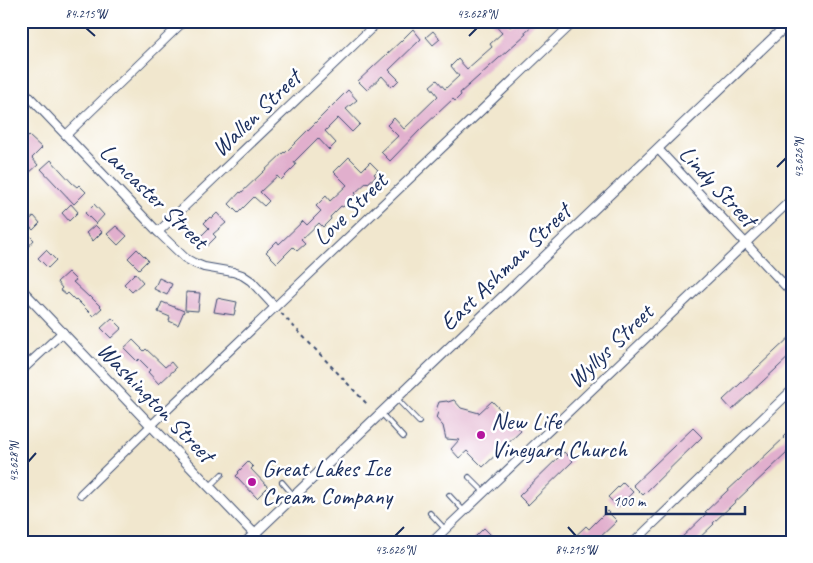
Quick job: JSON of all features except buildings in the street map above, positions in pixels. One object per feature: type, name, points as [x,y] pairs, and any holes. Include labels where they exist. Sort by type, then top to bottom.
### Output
[{"type":"street","points":[[66,135],[184,21]]},
{"type":"street","name":"Wallen Street","points":[[158,232],[379,21]]},
{"type":"street","name":"Love Street","points":[[81,494],[575,21]]},
{"type":"street","name":"East Ashman Street","points":[[246,542],[790,22]]},
{"type":"street","name":"Lancaster Street","points":[[21,88],[185,258],[204,267],[233,272],[251,281],[275,307]]},
{"type":"street","name":"Lindy Street","points":[[658,149],[792,292]]},
{"type":"street","name":"Wyllys Street","points":[[432,542],[792,199]]},
{"type":"street","name":"Washington Street","points":[[21,289],[262,542]]},
{"type":"street","points":[[21,371],[63,332]]},
{"type":"street","points":[[634,542],[792,390]]},
{"type":"lane","points":[[396,398],[419,422]]},
{"type":"lane","points":[[381,413],[403,437]]},
{"type":"lane","points":[[210,486],[222,474]]},
{"type":"lane","points":[[469,477],[484,492]]},
{"type":"lane","points":[[282,482],[294,496]]},
{"type":"lane","points":[[449,495],[464,511]]},
{"type":"lane","points":[[430,513],[445,529]]},
{"type":"path","points":[[275,307],[367,404]]},
{"type":"place","name":"New Life Vineyard Church","points":[[481,435]]},
{"type":"place","name":"Great Lakes Ice Cream Company","points":[[252,482]]}]
